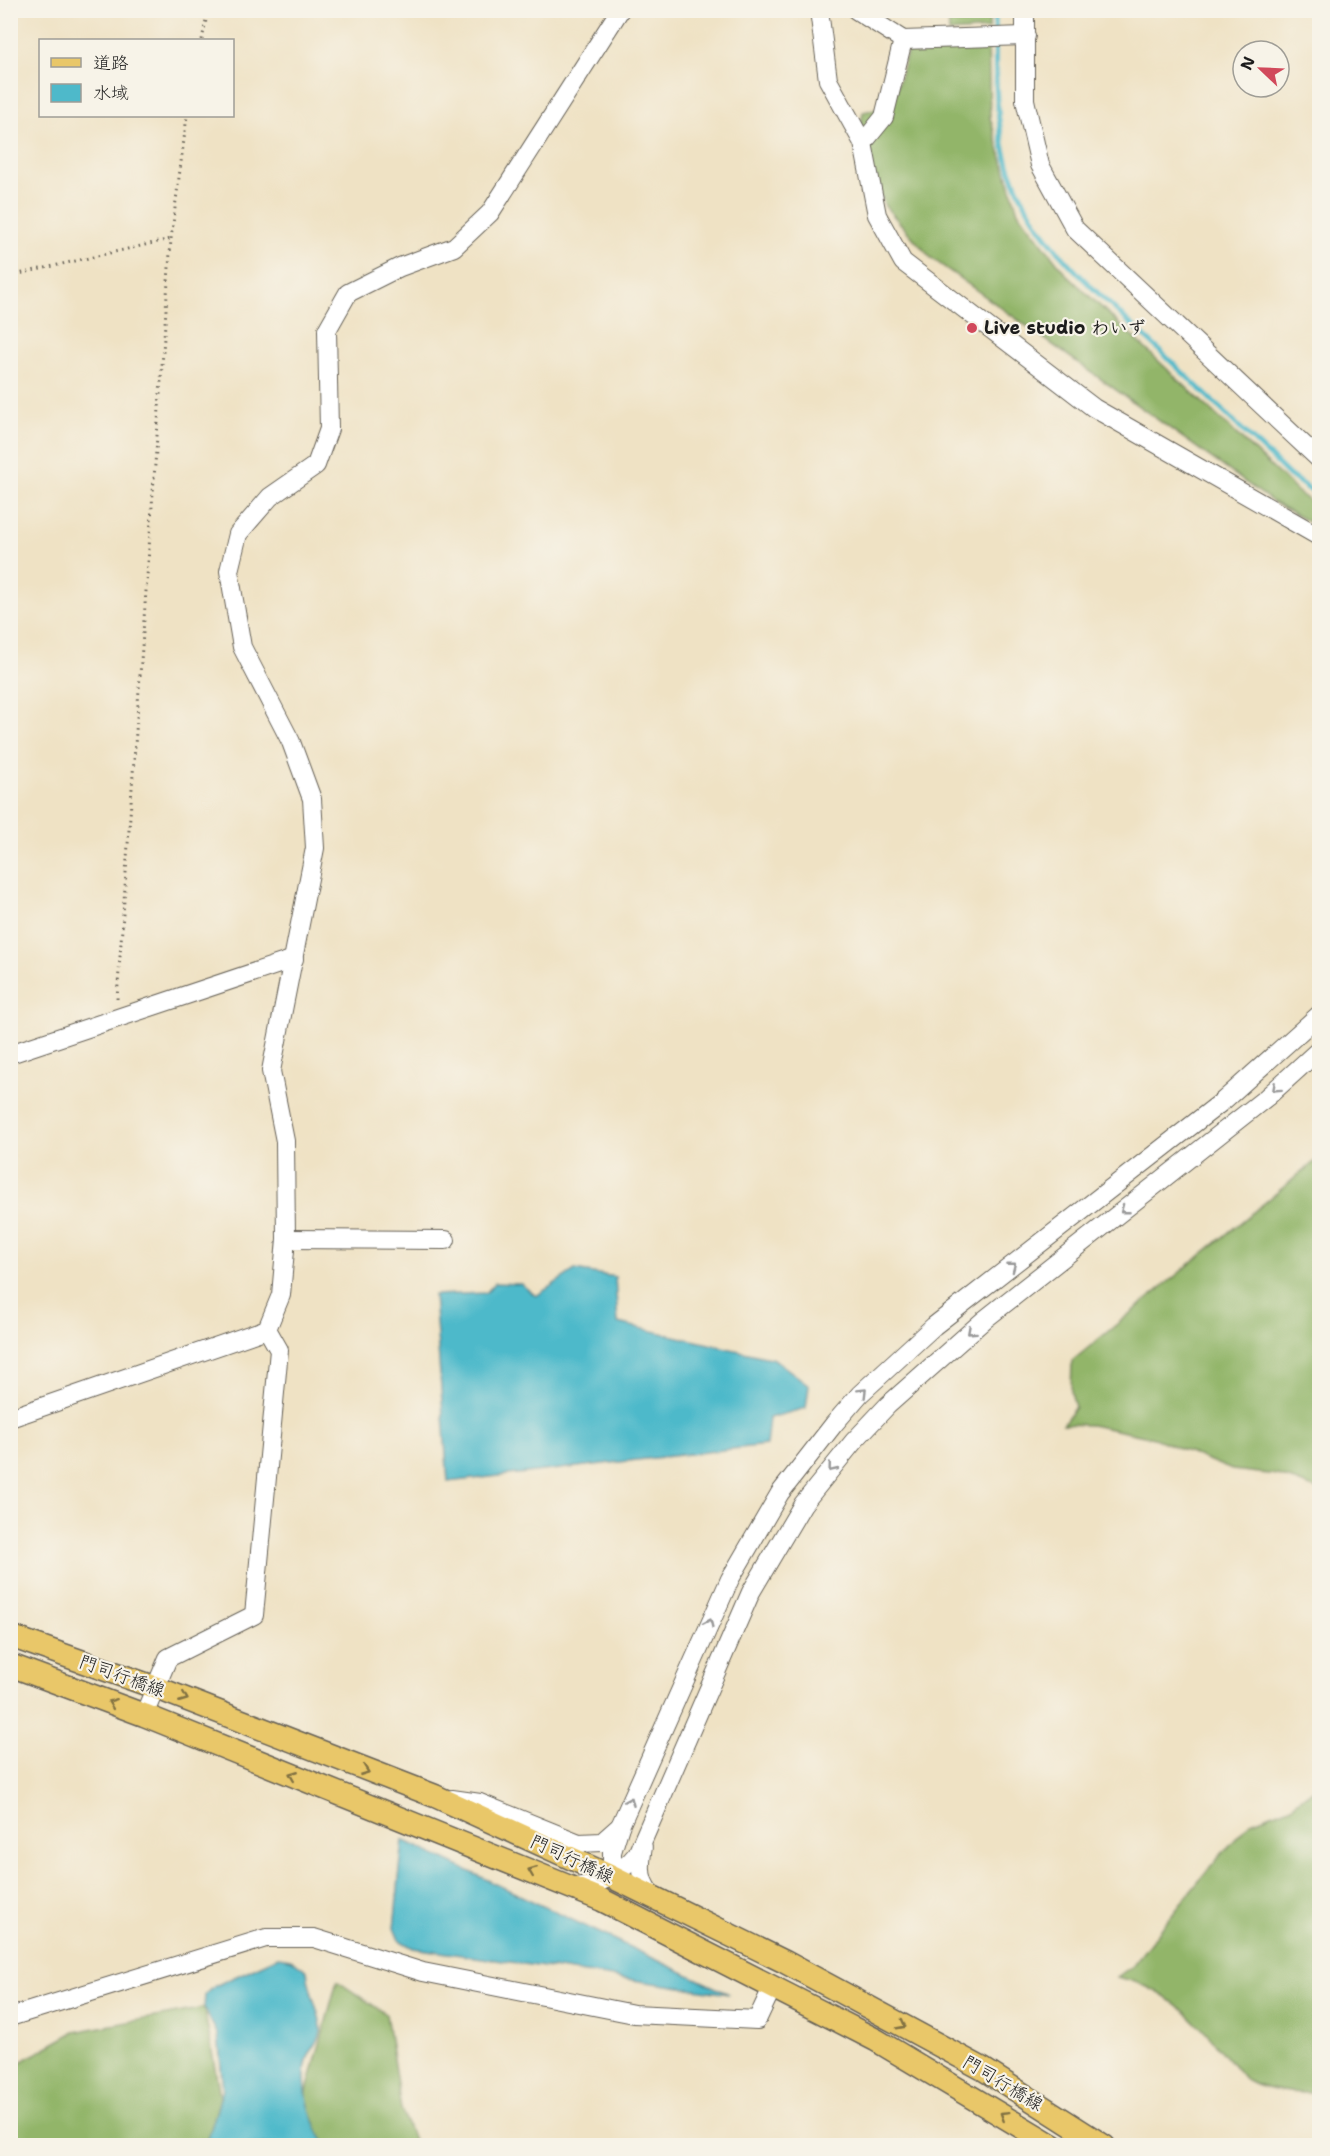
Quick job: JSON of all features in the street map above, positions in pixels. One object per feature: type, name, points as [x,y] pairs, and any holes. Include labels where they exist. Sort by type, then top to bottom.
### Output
[{"type":"main road","name":"門司行橋線","points":[[10,1636],[157,1688],[435,1797],[612,1877],[785,1962],[973,2063],[1104,2145]]},
{"type":"main road","name":"門司行橋線","points":[[10,1665],[144,1715],[572,1887],[773,1986],[969,2093],[1053,2145]]},
{"type":"main road","points":[[612,1877],[628,1899],[758,1965],[915,2050],[969,2093]]},
{"type":"street","points":[[10,1418],[267,1329],[281,1296],[285,1239],[285,1141],[272,1071],[315,848],[312,800],[291,742],[242,647],[229,571],[238,534],[270,497],[316,465],[329,429],[327,330],[348,293],[400,267],[454,247],[490,213],[620,10]]},
{"type":"street","points":[[819,10],[828,80],[862,143],[877,215],[903,262],[1094,408],[1320,537]]},
{"type":"street","points":[[856,10],[903,40],[1026,36]]},
{"type":"street","points":[[1025,10],[1025,100],[1040,165],[1075,229],[1320,460]]},
{"type":"street","points":[[862,143],[884,117],[903,40]]},
{"type":"street","points":[[10,1054],[294,959]]},
{"type":"street","points":[[612,1877],[612,1852],[620,1826],[729,1579],[780,1493],[834,1424],[860,1394],[934,1326],[1183,1133],[1257,1072],[1320,1014]]},
{"type":"street","points":[[572,1887],[593,1884],[612,1877],[630,1863],[644,1842],[751,1592],[803,1503],[854,1441],[888,1405],[984,1320],[1267,1097],[1320,1049]]},
{"type":"street","points":[[285,1239],[446,1240]]},
{"type":"street","points":[[144,1715],[168,1658],[254,1615],[279,1350],[267,1329]]},
{"type":"street","points":[[435,1797],[480,1803],[579,1842],[602,1842],[620,1826]]},
{"type":"street","points":[[644,1842],[640,1869],[642,1881],[657,1900]]},
{"type":"street","points":[[10,2017],[266,1938],[314,1938],[423,1972],[634,2014],[757,2020],[773,1986]]},
{"type":"path","points":[[202,39],[208,10]]},
{"type":"path","points":[[115,1019],[171,239],[187,117]]},
{"type":"path","points":[[10,276],[171,239]]},
{"type":"green space","points":[[948,11],[989,11],[989,29],[949,32]]},
{"type":"green space","points":[[988,44],[990,118],[1018,212],[1066,274],[1299,493],[1319,508],[1319,528],[1273,502],[930,257],[885,206],[858,141],[863,112],[892,105],[908,49]]},
{"type":"green space","points":[[1319,1158],[1319,1490],[1278,1475],[1232,1470],[1154,1438],[1091,1425],[1063,1424],[1075,1407],[1071,1393],[1072,1361]]},
{"type":"green space","points":[[1319,1785],[1320,2092],[1282,2091],[1246,2081],[1205,2031],[1175,2003],[1138,1983],[1117,1977],[1132,1966],[1210,1867],[1251,1822],[1290,1807]]},
{"type":"green space","points":[[337,1981],[386,2014],[401,2109],[415,2145],[292,2146]]},
{"type":"green space","points":[[204,2008],[229,2145],[11,2145],[10,2068],[74,2032]]},
{"type":"water","points":[[575,1270],[615,1277],[618,1323],[774,1359],[809,1385],[806,1408],[769,1418],[766,1445],[448,1482],[434,1295],[486,1293],[495,1283],[521,1284],[536,1296]]},
{"type":"water","points":[[403,1840],[729,1994],[413,1948],[399,1940],[394,1928]]},
{"type":"water","points":[[278,1957],[291,1959],[307,1971],[320,2019],[321,2031],[307,2060],[305,2081],[312,2116],[327,2145],[214,2145],[208,2139],[223,2089],[218,2035],[204,2008],[205,1995],[215,1986]]},
{"type":"waterway","points":[[995,10],[996,88],[1003,145],[1019,192],[1034,218],[1051,243],[1092,287],[1289,475],[1320,497]]},
{"type":"place","name":"Live studio わいず","points":[[972,328]]}]
